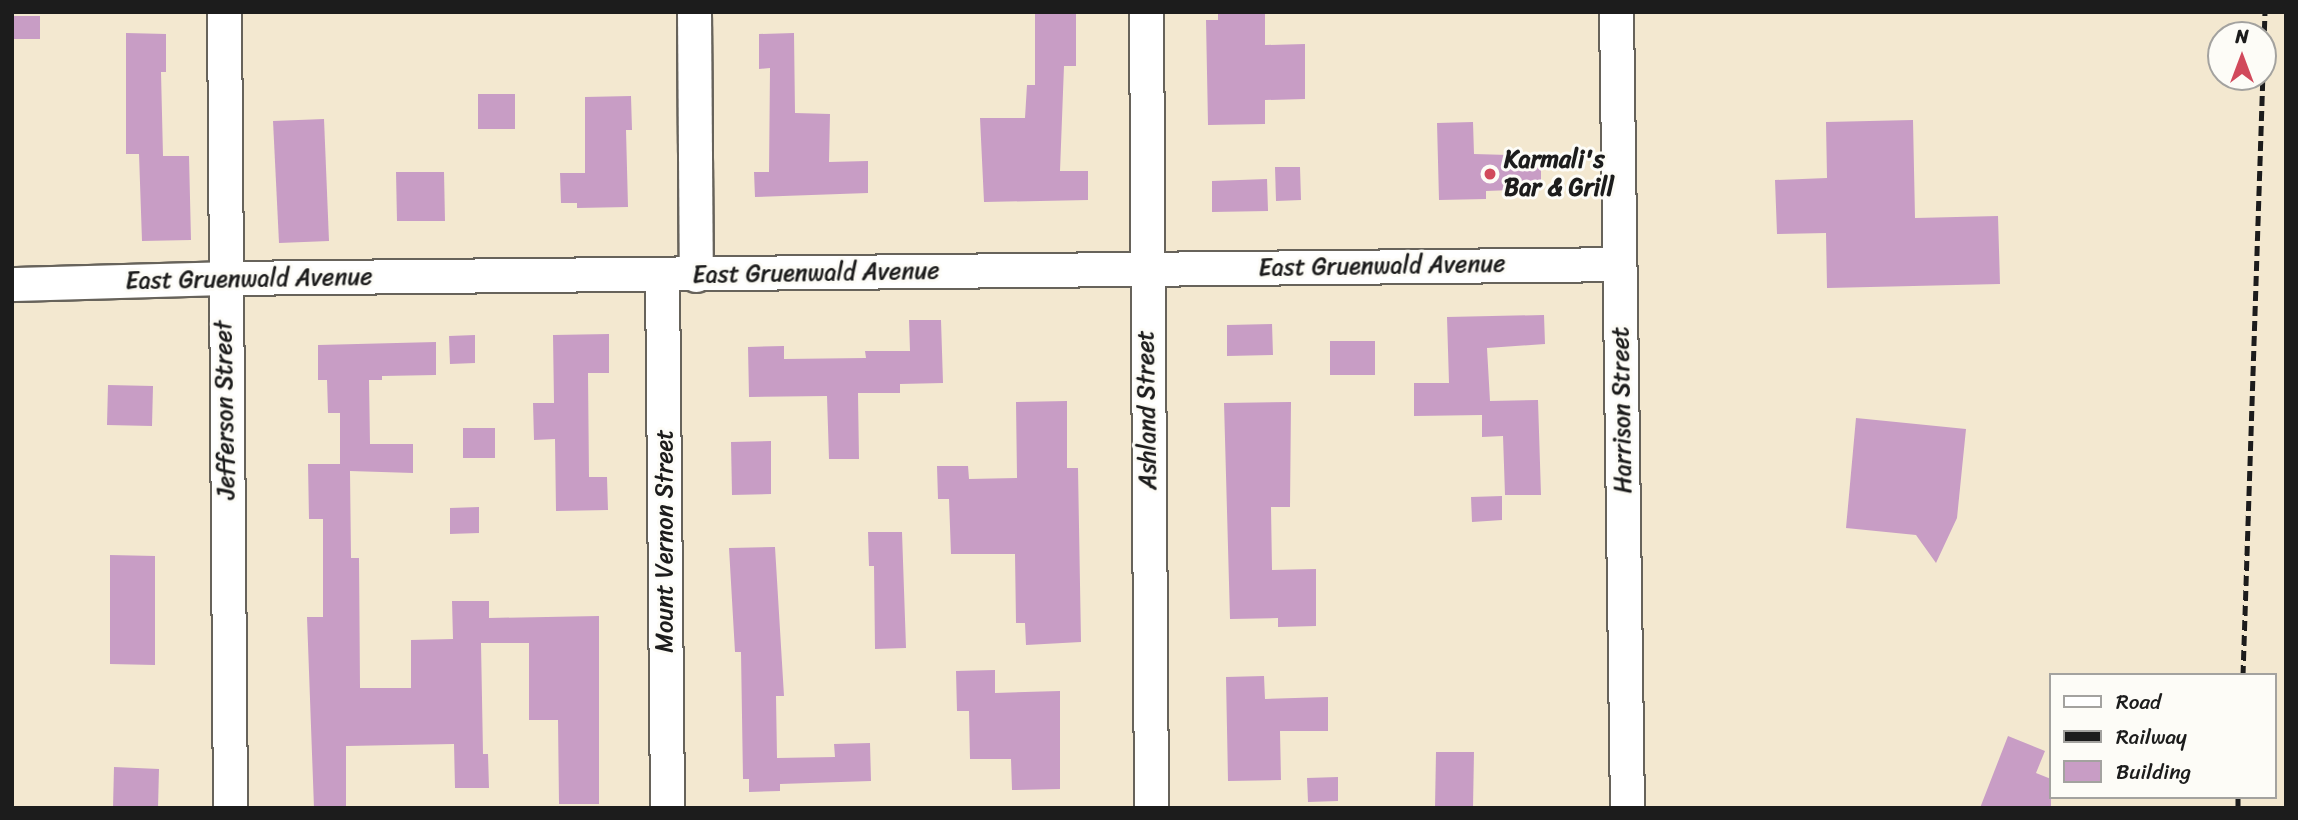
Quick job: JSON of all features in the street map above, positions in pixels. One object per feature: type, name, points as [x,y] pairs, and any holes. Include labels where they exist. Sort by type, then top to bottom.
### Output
[{"type":"street","name":"Jefferson Street","points":[[225,12],[224,278],[230,808]]},
{"type":"street","points":[[694,12],[696,275]]},
{"type":"street","name":"Ashland Street","points":[[1146,12],[1151,808]]},
{"type":"street","name":"Harrison Street","points":[[1616,12],[1627,808]]},
{"type":"street","name":"East Gruenwald Avenue","points":[[12,284],[224,278],[1619,264]]},
{"type":"street","name":"Mount Vernon Street","points":[[662,275],[667,808]]},
{"type":"building","points":[[1265,12],[1265,45],[1305,44],[1305,99],[1265,100],[1265,124],[1208,125],[1206,20],[1218,20],[1218,13]]},
{"type":"building","points":[[1035,14],[1076,14],[1076,66],[1064,66],[1060,171],[1088,171],[1088,200],[984,202],[980,118],[1025,118],[1027,85],[1035,85]]},
{"type":"building","points":[[12,16],[40,16],[40,39],[12,39]]},
{"type":"building","points":[[126,33],[166,34],[166,72],[161,72],[163,156],[189,156],[191,240],[142,241],[139,154],[126,154]]},
{"type":"building","points":[[794,33],[795,113],[830,114],[829,162],[868,161],[868,193],[755,197],[754,172],[769,172],[770,68],[759,69],[759,34]]},
{"type":"building","points":[[478,94],[515,94],[515,129],[478,129]]},
{"type":"building","points":[[631,96],[632,130],[626,130],[628,207],[577,208],[577,203],[561,203],[560,173],[585,173],[585,97]]},
{"type":"building","points":[[324,119],[329,241],[279,243],[273,121]]},
{"type":"building","points":[[1913,120],[1915,218],[1998,216],[2000,284],[1827,288],[1826,233],[1777,234],[1775,180],[1827,178],[1826,122]]},
{"type":"building","name":"Karmali's Bar & Grill","points":[[1473,122],[1474,154],[1541,156],[1541,189],[1486,191],[1486,199],[1439,200],[1437,123]]},
{"type":"building","points":[[1275,167],[1300,167],[1301,200],[1276,201]]},
{"type":"building","points":[[396,172],[444,172],[445,221],[397,221]]},
{"type":"building","points":[[1267,179],[1268,211],[1212,212],[1212,181]]},
{"type":"building","points":[[1544,315],[1545,344],[1487,348],[1490,401],[1538,400],[1541,495],[1505,495],[1503,436],[1482,437],[1482,415],[1414,416],[1414,383],[1449,383],[1447,317]]},
{"type":"building","points":[[909,320],[941,320],[943,383],[900,384],[900,393],[858,393],[859,459],[829,459],[827,396],[749,397],[748,347],[784,346],[784,359],[866,358],[865,351],[910,351]]},
{"type":"building","points":[[1272,324],[1273,355],[1227,356],[1227,325]]},
{"type":"building","points":[[609,334],[609,373],[588,373],[589,477],[607,477],[608,510],[556,511],[555,439],[534,440],[533,403],[554,403],[553,335]]},
{"type":"building","points":[[475,335],[475,363],[450,364],[449,336]]},
{"type":"building","points":[[1330,341],[1375,341],[1375,375],[1330,375]]},
{"type":"building","points":[[436,342],[436,375],[382,376],[382,380],[369,380],[370,444],[413,444],[413,473],[350,471],[351,558],[359,558],[360,688],[411,688],[411,640],[453,639],[452,601],[489,601],[489,618],[599,616],[599,804],[559,804],[558,720],[529,720],[529,643],[481,643],[483,754],[488,754],[489,788],[455,788],[454,744],[346,746],[346,808],[314,808],[307,617],[323,617],[323,519],[309,519],[308,464],[340,464],[340,413],[328,413],[327,380],[318,380],[318,345]]},
{"type":"building","points":[[108,385],[153,386],[152,426],[107,425]]},
{"type":"building","points":[[1067,401],[1067,468],[1078,468],[1081,642],[1026,645],[1025,623],[1016,623],[1015,554],[951,554],[949,499],[938,499],[937,466],[968,466],[969,479],[1017,478],[1016,402]]},
{"type":"building","points":[[1291,402],[1290,507],[1271,507],[1272,570],[1316,569],[1316,626],[1278,627],[1278,618],[1230,619],[1224,403]]},
{"type":"building","points":[[1856,418],[1966,429],[1957,518],[1936,563],[1916,535],[1846,528]]},
{"type":"building","points":[[463,428],[495,428],[495,458],[463,458]]},
{"type":"building","points":[[771,441],[771,494],[732,495],[731,442]]},
{"type":"building","points":[[1502,496],[1502,520],[1472,522],[1471,497]]},
{"type":"building","points":[[479,507],[479,533],[450,534],[450,508]]},
{"type":"building","points":[[868,532],[902,532],[906,648],[875,649],[874,566],[869,566]]},
{"type":"building","points":[[775,547],[784,696],[776,696],[777,758],[835,757],[834,744],[870,743],[871,781],[780,784],[780,791],[749,792],[749,779],[743,779],[741,652],[735,652],[729,548]]},
{"type":"building","points":[[110,555],[155,556],[155,665],[110,664]]},
{"type":"building","points":[[995,670],[995,693],[1060,691],[1060,789],[1012,790],[1011,759],[970,759],[969,711],[957,711],[956,671]]},
{"type":"building","points":[[1264,676],[1265,699],[1328,697],[1328,731],[1280,731],[1281,780],[1228,781],[1226,677]]},
{"type":"building","points":[[2008,736],[2045,751],[2036,773],[2050,779],[2051,808],[1980,808]]},
{"type":"building","points":[[1436,752],[1474,752],[1473,808],[1435,808]]},
{"type":"building","points":[[114,767],[159,769],[158,808],[113,808]]},
{"type":"building","points":[[1338,777],[1338,801],[1308,802],[1307,778]]},
{"type":"railway","points":[[2243,673],[2265,12]]},
{"type":"railway","points":[[2238,799],[2238,808]]},
{"type":"place","name":"Karmali's Bar & Grill","points":[[1490,174]]}]
